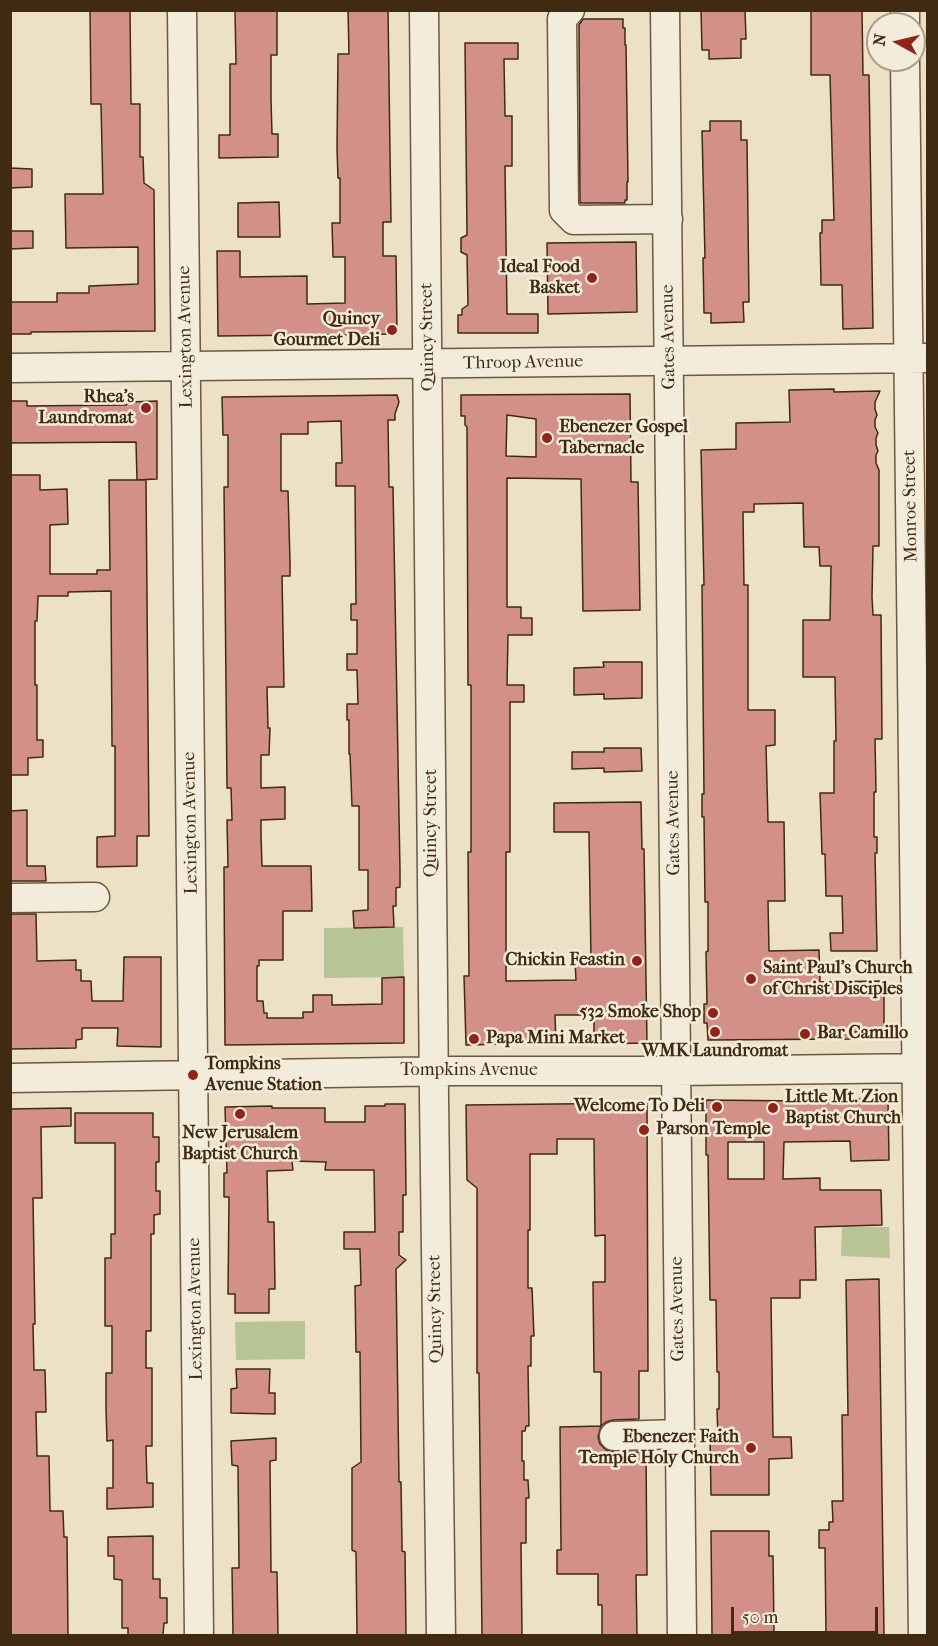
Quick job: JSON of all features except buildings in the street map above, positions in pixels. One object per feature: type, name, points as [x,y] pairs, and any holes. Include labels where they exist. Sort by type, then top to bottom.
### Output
[{"type":"street","name":"Lexington Avenue","points":[[182,10],[200,1635]]},
{"type":"street","name":"Quincy Street","points":[[424,10],[441,1635]]},
{"type":"street","points":[[570,10],[562,19],[564,210],[574,220],[668,219]]},
{"type":"street","name":"Gates Avenue","points":[[665,10],[682,1635]]},
{"type":"street","name":"Monroe Street","points":[[906,72],[919,359],[923,1635]]},
{"type":"street","name":"Throop Avenue","points":[[10,368],[919,359]]},
{"type":"street","points":[[10,898],[95,897]]},
{"type":"street","name":"Tompkins Avenue","points":[[10,1078],[434,1071],[922,1069]]},
{"type":"street","points":[[614,1436],[680,1434]]},
{"type":"green space","points":[[403,927],[404,977],[324,978],[324,928]]},
{"type":"green space","points":[[842,1227],[889,1227],[890,1258],[841,1256]]},
{"type":"green space","points":[[305,1321],[305,1359],[236,1360],[235,1322]]},
{"type":"place","name":"Ideal Food Basket","points":[[592,278]]},
{"type":"place","name":"Quincy Gourmet Deli","points":[[392,330]]},
{"type":"place","name":"Rhea's Laundromat","points":[[146,408]]},
{"type":"place","name":"Ebenezer Gospel Tabernacle","points":[[547,438]]},
{"type":"place","name":"Chickin Feastin","points":[[637,961]]},
{"type":"place","name":"Saint Paul's Church of Christ Disciples","points":[[751,979]]},
{"type":"place","name":"532 Smoke Shop","points":[[713,1013]]},
{"type":"place","name":"WMK Laundromat","points":[[715,1032]]},
{"type":"place","name":"Bar Camillo","points":[[805,1034]]},
{"type":"place","name":"Papa Mini Market","points":[[474,1039]]},
{"type":"place","name":"Tompkins Avenue Station","points":[[193,1075]]},
{"type":"place","name":"Welcome To Deli","points":[[717,1107]]},
{"type":"place","name":"Little Mt. Zion Baptist Church","points":[[773,1108]]},
{"type":"place","name":"New Jerusalem Baptist Church","points":[[240,1114]]},
{"type":"place","name":"Parson Temple","points":[[644,1130]]},
{"type":"place","name":"Ebenezer Faith Temple Holy Church","points":[[751,1448]]}]
